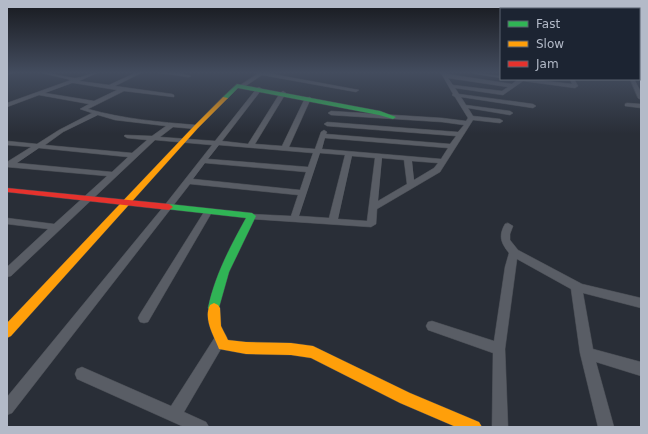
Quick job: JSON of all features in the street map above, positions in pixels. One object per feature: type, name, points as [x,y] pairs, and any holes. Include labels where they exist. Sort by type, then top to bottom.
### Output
[{"type":"street","points":[[114,93],[83,110],[97,112],[115,118],[171,126],[196,127]]},
{"type":"street","points":[[153,93],[172,96]]},
{"type":"street","points":[[7,332],[196,127],[230,93]]},
{"type":"street","points":[[7,408],[167,208],[256,93]]},
{"type":"street","points":[[250,146],[283,93]]},
{"type":"street","points":[[284,93],[308,98],[332,108],[380,113],[393,117],[460,122],[500,121]]},
{"type":"street","points":[[8,104],[40,94],[95,103]]},
{"type":"street","points":[[456,95],[463,106],[469,121]]},
{"type":"street","points":[[456,95],[533,106]]},
{"type":"street","points":[[284,149],[308,98]]},
{"type":"street","points":[[627,105],[641,106]]},
{"type":"street","points":[[463,106],[510,113]]},
{"type":"street","points":[[294,219],[332,108]]},
{"type":"street","points":[[8,165],[61,131],[97,112]]},
{"type":"street","points":[[374,208],[437,170],[469,121]]},
{"type":"street","points":[[327,124],[460,134]]},
{"type":"street","points":[[7,273],[134,155],[153,138],[171,126]]},
{"type":"street","points":[[127,136],[442,161]]},
{"type":"street","points":[[323,136],[452,146]]},
{"type":"street","points":[[7,143],[134,155]]},
{"type":"street","points":[[333,222],[349,154]]},
{"type":"street","points":[[7,190],[208,212],[370,224],[372,223],[374,208],[379,156]]},
{"type":"street","points":[[408,159],[411,186]]},
{"type":"street","points":[[204,161],[311,170]]},
{"type":"street","points":[[8,165],[113,174]]},
{"type":"street","points":[[187,181],[304,192]]},
{"type":"street","points":[[144,318],[208,212]]},
{"type":"street","points":[[252,216],[224,271],[214,298],[214,322],[226,346],[237,348],[297,348],[313,352],[405,398],[474,427]]},
{"type":"street","points":[[7,221],[57,227]]},
{"type":"street","points":[[508,226],[504,236],[506,242],[514,253],[579,288],[641,303]]},
{"type":"street","points":[[500,427],[499,350],[510,267],[514,253]]},
{"type":"street","points":[[579,288],[577,289],[587,353],[606,427]]},
{"type":"street","points":[[432,326],[499,350]]},
{"type":"street","points":[[174,414],[221,338]]},
{"type":"street","points":[[587,353],[641,369]]},
{"type":"street","points":[[82,374],[201,427]]},
{"type":"traffic: fast","points":[[225,98],[230,93]]},
{"type":"traffic: fast","points":[[275,93],[380,113],[393,117]]},
{"type":"traffic: fast","points":[[169,207],[252,216],[234,249],[224,272],[216,296],[214,308]]},
{"type":"traffic: slow","points":[[7,332],[196,127],[225,98]]},
{"type":"traffic: slow","points":[[214,308],[215,326],[224,345],[246,348],[291,349],[313,352],[405,398],[474,427]]},
{"type":"traffic: jam","points":[[7,190],[169,207]]}]
